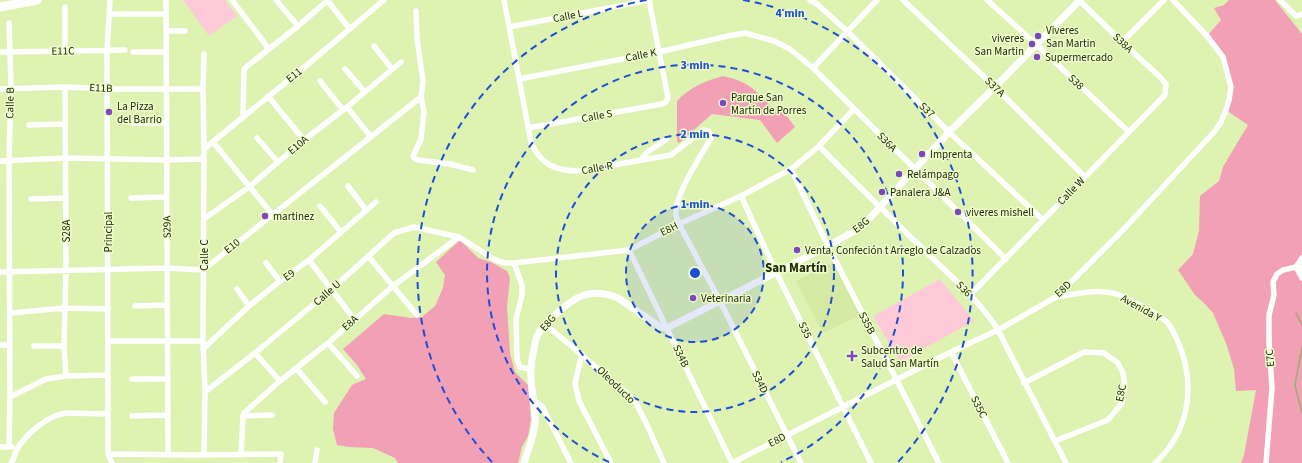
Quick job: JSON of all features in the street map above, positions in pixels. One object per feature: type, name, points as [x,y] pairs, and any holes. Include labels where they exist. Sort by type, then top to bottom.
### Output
[{"type":"highway","points":[[0,7],[37,0]]},
{"type":"street","name":"Principal","points":[[110,0],[107,51],[108,454],[112,463]]},
{"type":"street","name":"S29A","points":[[166,0],[168,454]]},
{"type":"street","points":[[232,0],[269,49]]},
{"type":"street","points":[[276,0],[298,26]]},
{"type":"street","points":[[243,116],[245,68],[298,26],[327,0],[349,28]]},
{"type":"street","name":"E11","points":[[204,149],[384,0]]},
{"type":"street","name":"Calle R","points":[[504,0],[528,128],[536,152],[550,166],[565,171],[579,171],[671,155],[703,130],[709,131],[711,138],[690,173],[677,204],[676,215],[679,224]]},
{"type":"street","points":[[650,0],[659,52]]},
{"type":"street","name":"Calle L","points":[[509,27],[650,0]]},
{"type":"street","name":"S37","points":[[810,0],[817,4],[846,31],[949,132],[1043,220]]},
{"type":"street","points":[[813,68],[846,31],[877,0]]},
{"type":"street","name":"S37A","points":[[903,0],[995,87],[1085,177]]},
{"type":"street","name":"E8G","points":[[524,463],[535,423],[530,369],[538,335],[545,324],[566,304],[583,294],[593,292],[610,295],[618,298],[660,327],[667,328],[828,246],[856,230],[880,208],[949,132],[1080,0]]},
{"type":"street","name":"S38A","points":[[1080,0],[1166,84]]},
{"type":"street","points":[[1122,42],[1164,0]]},
{"type":"street","name":"E8D","points":[[732,463],[951,352],[998,330],[1056,297],[1122,231],[1215,131],[1221,122],[1229,100],[1231,87],[1223,57],[1207,36],[1173,0]]},
{"type":"street","points":[[1280,0],[1299,15]]},
{"type":"street","name":"S38","points":[[989,1],[1129,132]]},
{"type":"street","points":[[65,7],[65,51]]},
{"type":"street","points":[[416,12],[417,38],[423,81],[421,97],[424,112],[421,139],[413,156],[414,158],[473,170]]},
{"type":"street","points":[[108,14],[166,14]]},
{"type":"street","name":"Calle B","points":[[8,447],[10,396],[9,161],[11,88],[9,23]]},
{"type":"street","points":[[166,31],[185,31]]},
{"type":"street","name":"Calle K","points":[[520,79],[659,52],[745,33],[762,37]]},
{"type":"street","name":"S36A","points":[[762,37],[790,48],[813,68],[1006,259]]},
{"type":"street","points":[[374,46],[392,70]]},
{"type":"street","name":"E11C","points":[[0,52],[125,50]]},
{"type":"street","points":[[133,52],[166,52]]},
{"type":"street","name":"Calle S","points":[[528,128],[662,104],[666,102],[668,98],[659,52]]},
{"type":"street","name":"Calle C","points":[[204,54],[202,89],[204,149],[204,455]]},
{"type":"street","name":"E10A","points":[[204,219],[249,187],[304,140],[345,109],[401,62]]},
{"type":"street","points":[[345,69],[365,92]]},
{"type":"street","points":[[320,81],[371,136]]},
{"type":"street","name":"Calle W","points":[[970,295],[1165,95],[1166,84]]},
{"type":"street","name":"E11B","points":[[0,89],[64,87],[107,89],[202,89]]},
{"type":"street","name":"S28A","points":[[64,87],[66,158],[64,346],[66,376]]},
{"type":"street","points":[[268,96],[304,140]]},
{"type":"street","name":"E10","points":[[204,270],[272,214],[421,97]]},
{"type":"street","name":"E8H","points":[[459,237],[495,260],[504,263],[628,250],[679,224],[741,196],[791,169],[819,146],[854,110]]},
{"type":"street","points":[[132,123],[166,123]]},
{"type":"street","points":[[29,125],[65,124]]},
{"type":"street","points":[[257,138],[278,162]]},
{"type":"street","points":[[641,160],[646,154],[666,139]]},
{"type":"street","points":[[213,142],[272,214]]},
{"type":"street","name":"S36","points":[[819,146],[989,315],[1066,463]]},
{"type":"street","points":[[0,161],[66,158],[166,160],[203,159]]},
{"type":"street","name":"S35B","points":[[791,169],[828,246],[939,463]]},
{"type":"street","points":[[348,186],[366,210]]},
{"type":"street","name":"S35","points":[[741,196],[776,272],[871,463]]},
{"type":"street","points":[[130,198],[166,197]]},
{"type":"street","points":[[31,198],[66,198]]},
{"type":"street","name":"E9","points":[[203,349],[249,306],[309,260],[376,202]]},
{"type":"street","points":[[320,206],[341,232]]},
{"type":"street","name":"S34D","points":[[679,224],[720,301],[801,463]]},
{"type":"street","name":"Calle U","points":[[205,392],[255,354],[332,289],[394,233],[414,227],[459,237]]},
{"type":"street","name":"E8A","points":[[244,414],[280,381],[328,343],[393,286],[459,237]]},
{"type":"street","name":"S34B","points":[[628,250],[732,463]]},
{"type":"street","points":[[368,256],[417,315]]},
{"type":"street","points":[[1302,258],[1299,268],[1302,278]]},
{"type":"street","points":[[309,260],[354,319]]},
{"type":"street","points":[[266,263],[280,282]]},
{"type":"street","points":[[514,263],[522,285],[522,295],[516,319],[517,359],[520,367],[530,369]]},
{"type":"street","points":[[0,272],[66,269],[167,268],[204,270]]},
{"type":"street","name":"E7C","points":[[1266,463],[1272,388],[1269,315],[1274,295],[1273,282],[1276,274],[1283,270],[1299,268]]},
{"type":"street","points":[[237,289],[249,306]]},
{"type":"street","name":"Avenida Y","points":[[1056,297],[1099,292],[1116,294],[1141,306],[1166,322],[1178,341],[1186,365],[1189,389],[1184,418],[1175,440],[1164,455],[1155,463]]},
{"type":"street","points":[[135,306],[167,305]]},
{"type":"street","points":[[10,313],[65,308],[108,309]]},
{"type":"street","name":"Oleoducto","points":[[545,324],[634,399],[664,463]]},
{"type":"street","points":[[108,341],[203,341]]},
{"type":"street","points":[[328,343],[357,376]]},
{"type":"street","points":[[0,345],[9,345]]},
{"type":"street","points":[[34,346],[64,346]]},
{"type":"street","name":"S35C","points":[[951,352],[1008,463]]},
{"type":"street","name":"E8C","points":[[1024,383],[1084,352],[1104,353],[1118,363],[1123,373],[1125,387],[1122,403],[1108,420],[1055,442]]},
{"type":"street","points":[[255,354],[280,381]]},
{"type":"street","points":[[582,354],[575,382],[579,401],[611,463]]},
{"type":"street","points":[[296,368],[325,402]]},
{"type":"street","points":[[10,396],[41,380],[66,376],[108,376]]},
{"type":"street","points":[[132,379],[167,379]]},
{"type":"street","points":[[534,401],[542,406],[571,463]]},
{"type":"street","points":[[12,463],[18,447],[33,430],[46,420],[61,414],[108,414]]},
{"type":"street","points":[[241,455],[244,414],[272,415]]},
{"type":"street","points":[[132,416],[168,415]]},
{"type":"street","points":[[0,447],[18,447]]},
{"type":"street","points":[[315,463],[317,450]]},
{"type":"street","points":[[108,454],[281,454],[280,463]]},
{"type":"shaded area","points":[[183,0],[225,0],[237,16],[209,36]]},
{"type":"shaded area","points":[[1229,0],[1275,0],[1302,34],[1302,258],[1296,267],[1302,278],[1302,463],[1241,463],[1244,455],[1256,390],[1236,391],[1234,369],[1226,343],[1213,313],[1195,295],[1178,270],[1193,254],[1199,231],[1200,196],[1219,181],[1223,167],[1248,125],[1226,110],[1231,87],[1223,57],[1207,36],[1221,20],[1214,8],[1224,5]]},
{"type":"shaded area","points":[[723,76],[740,81],[753,89],[776,112],[780,107],[795,127],[777,143],[760,120],[712,114],[679,143],[677,141],[677,101],[698,85]]},
{"type":"shaded area","points":[[460,240],[478,258],[491,262],[507,271],[510,278],[507,306],[510,353],[515,372],[528,385],[531,420],[528,436],[522,447],[518,463],[398,463],[395,458],[373,448],[337,445],[333,429],[334,413],[352,385],[366,379],[357,365],[343,349],[384,314],[411,318],[422,317],[435,306],[443,288],[445,275],[436,262]]},
{"type":"shaded area","points":[[833,262],[860,315],[823,333],[796,281]]},
{"type":"shaded area","points":[[940,279],[974,321],[900,362],[873,316]]},
{"type":"waterway","points":[[1296,313],[1302,325]]},
{"type":"waterway","points":[[1302,347],[1295,385],[1302,413]]},
{"type":"place","name":"Viveres San Martin","points":[[1038,36]]},
{"type":"place","name":"viveres San Martin","points":[[1032,44]]},
{"type":"place","name":"Supermercado","points":[[1037,57]]},
{"type":"place","name":"Parque San Martín de Porres","points":[[723,103]]},
{"type":"place","name":"La Pizza del Barrio","points":[[109,112]]},
{"type":"place","name":"Imprenta","points":[[922,154]]},
{"type":"place","name":"Relámpago","points":[[899,174]]},
{"type":"place","name":"Panalera J&A","points":[[882,192]]},
{"type":"place","name":"viveres mishell","points":[[958,212]]},
{"type":"place","name":"martinez","points":[[265,216]]},
{"type":"place","name":"Venta, Confeción t Arreglo de Calzados","points":[[797,250]]},
{"type":"place","name":"Veterinaria","points":[[693,298]]},
{"type":"place","name":"Subcentro de Salud San Martín","points":[[852,356]]},
{"type":"district","name":"San Martín","points":[[796,268]]}]
